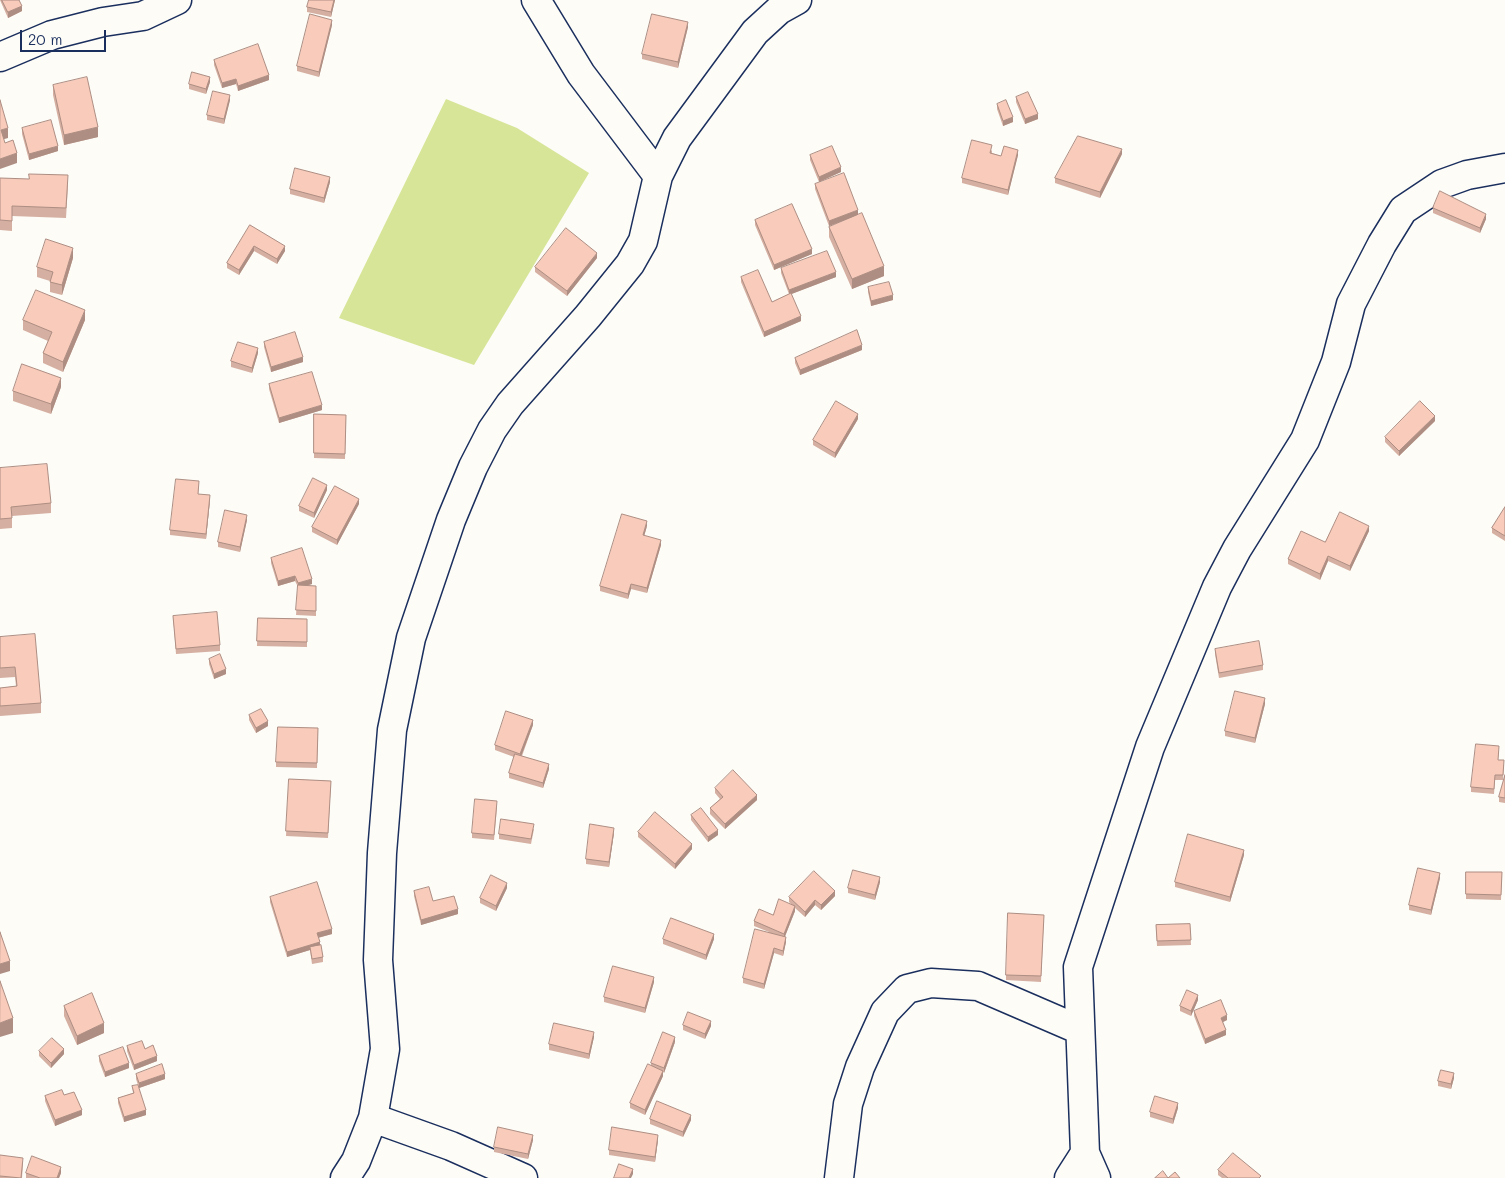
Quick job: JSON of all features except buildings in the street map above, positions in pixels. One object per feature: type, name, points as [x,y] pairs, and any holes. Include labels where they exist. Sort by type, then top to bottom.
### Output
[{"type":"street","points":[[0,57],[52,35],[143,16],[177,0]]},
{"type":"street","points":[[536,0],[581,74],[658,176]]},
{"type":"street","points":[[345,1178],[356,1161],[373,1118],[385,1049],[378,960],[382,854],[392,730],[411,638],[451,520],[473,467],[492,430],[510,404],[588,316],[630,264],[643,241],[658,176],[677,138],[755,32],[779,10],[797,0]]},
{"type":"street","points":[[1096,1178],[1085,1153],[1078,967],[1150,747],[1217,587],[1237,550],[1305,440],[1336,362],[1351,304],[1382,244],[1403,210],[1442,184],[1467,175],[1505,168]]},
{"type":"street","points":[[839,1178],[848,1104],[860,1067],[885,1012],[907,989],[931,983],[978,986],[1080,1030]]},
{"type":"street","points":[[373,1118],[451,1146],[523,1178]]},
{"type":"street","points":[[1069,1178],[1085,1153]]},
{"type":"green space","points":[[446,99],[517,128],[589,173],[474,365],[339,318]]}]
